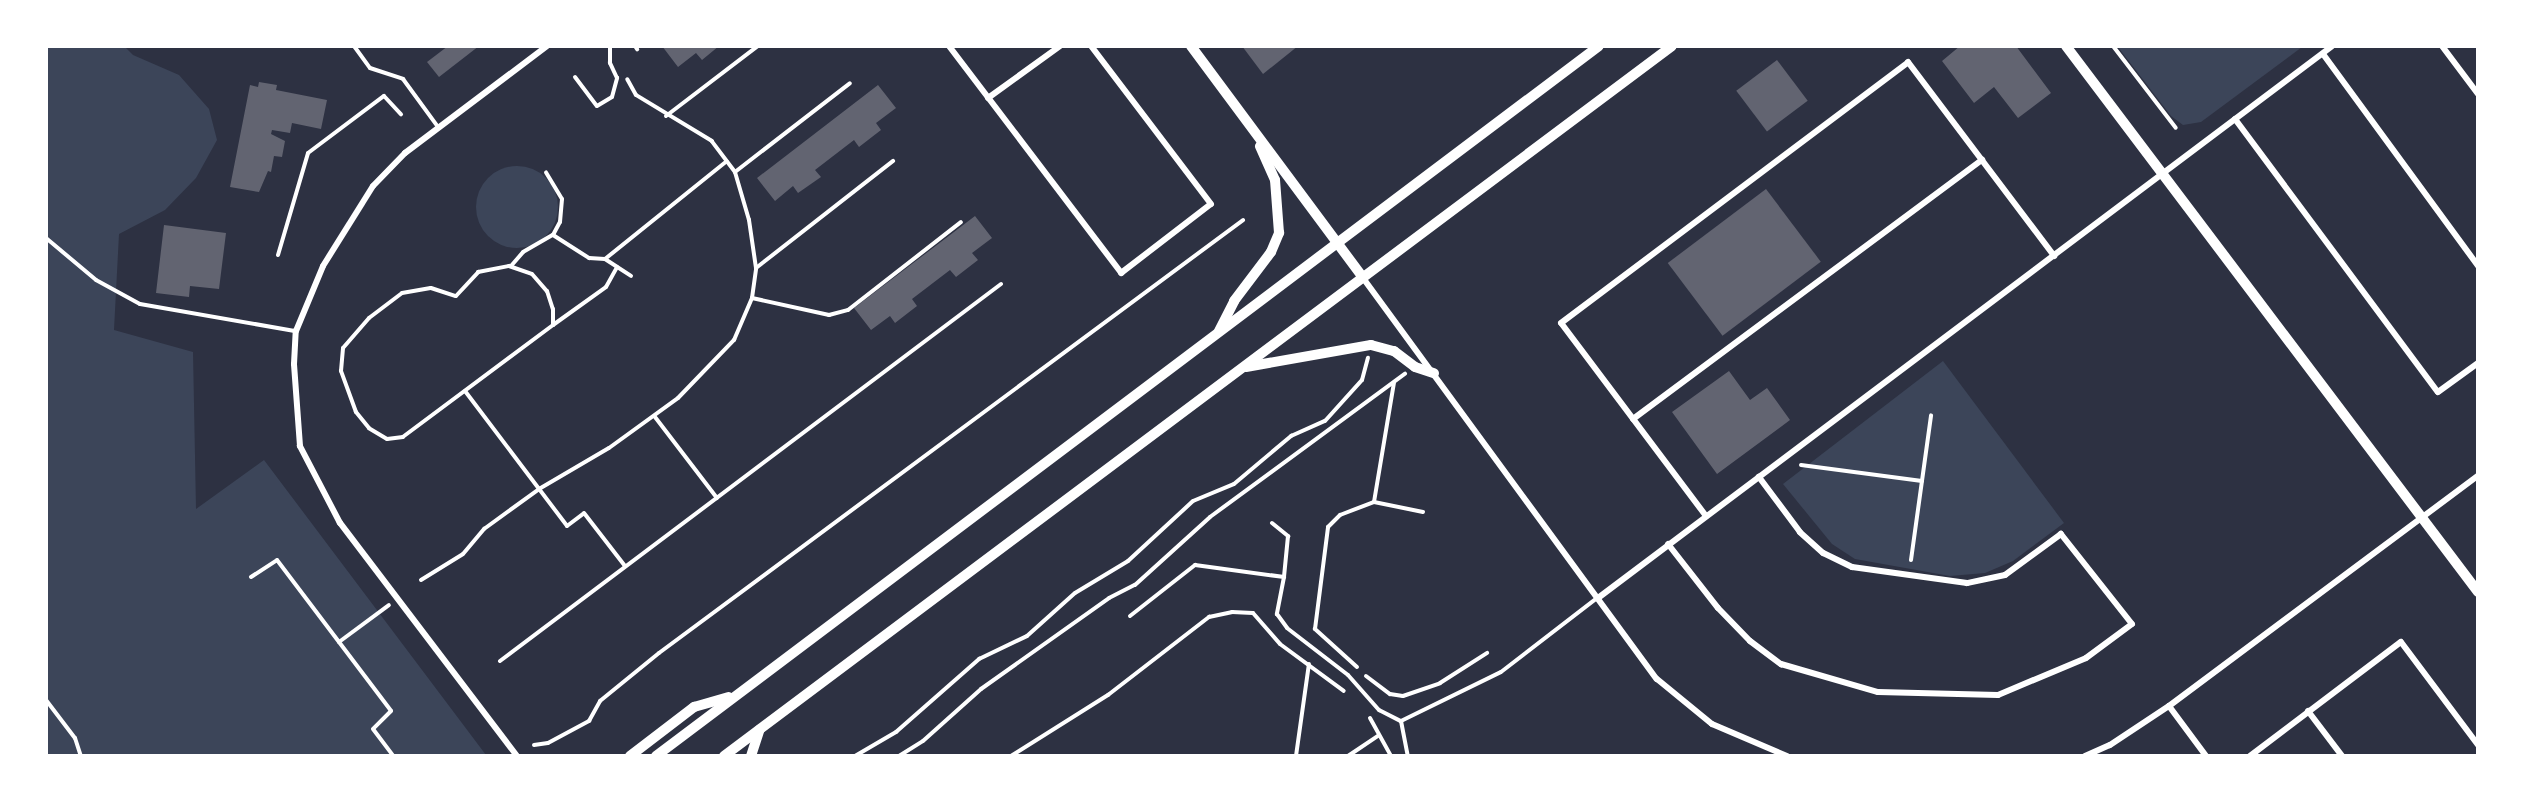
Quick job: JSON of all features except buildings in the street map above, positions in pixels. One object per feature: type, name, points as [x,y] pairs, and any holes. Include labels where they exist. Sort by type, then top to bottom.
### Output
[{"type":"street","points":[[517,756],[340,523],[300,446],[294,364],[296,331],[342,230],[373,186],[438,126],[547,46]]},
{"type":"street","points":[[949,46],[1121,273],[1211,204],[1091,46]]},
{"type":"street","points":[[988,98],[1060,46]]},
{"type":"street","points":[[1191,46],[1434,373],[1657,679],[1712,724],[1787,756]]},
{"type":"street","points":[[656,756],[1599,46]]},
{"type":"street","points":[[724,756],[1672,46]]},
{"type":"street","points":[[2066,46],[2478,592]]},
{"type":"street","points":[[1598,597],[2332,46]]},
{"type":"street","points":[[2442,46],[2478,94]]},
{"type":"street","points":[[2323,54],[2478,266]]},
{"type":"street","points":[[1706,516],[1561,323],[1908,62],[2054,255]]},
{"type":"street","points":[[2235,120],[2438,392],[2478,363]]},
{"type":"street","points":[[1217,334],[1234,301],[1271,252],[1279,233],[1275,180],[1251,127]]},
{"type":"street","points":[[1633,419],[1982,160]]},
{"type":"street","points":[[1242,368],[1371,345],[1394,351],[1415,367],[1434,373]]},
{"type":"street","points":[[2085,756],[2110,745],[2169,706],[2478,476]]},
{"type":"street","points":[[1668,544],[1718,608],[1750,641],[1781,664],[1878,692],[1998,695],[2086,658],[2132,624],[2061,534],[2005,575],[1967,583],[1851,567],[1822,553],[1800,532],[1759,477]]},
{"type":"street","points":[[2250,756],[2401,642],[2478,745]]},
{"type":"street","points":[[630,756],[694,707],[738,694]]},
{"type":"street","points":[[2169,706],[2206,756]]},
{"type":"street","points":[[2308,711],[2342,756]]},
{"type":"street","points":[[751,756],[760,728]]},
{"type":"lane","points":[[354,46],[370,68],[403,79],[438,126]]},
{"type":"lane","points":[[575,76],[597,106],[612,97],[617,78],[610,63],[609,46]]},
{"type":"lane","points":[[46,238],[96,280],[140,304],[296,331]]},
{"type":"lane","points":[[1272,523],[1288,536],[1277,614],[1287,628],[1348,675],[1379,710],[1401,721]]},
{"type":"lane","points":[[1130,615],[1195,565],[1284,577]]},
{"type":"lane","points":[[1401,721],[1501,672],[1598,597]]},
{"type":"lane","points":[[1401,721],[1408,756]]},
{"type":"path","points":[[666,116],[758,46]]},
{"type":"path","points":[[2113,46],[2176,128]]},
{"type":"path","points":[[421,580],[463,554],[484,529],[539,489],[655,417],[703,376],[734,340],[752,298],[756,268],[749,220],[735,172],[712,141],[695,128],[666,116],[636,95],[624,73]]},
{"type":"path","points":[[735,172],[850,83]]},
{"type":"path","points":[[278,255],[308,153],[352,123],[384,96],[401,114]]},
{"type":"path","points":[[605,259],[727,161]]},
{"type":"path","points":[[756,268],[893,161]]},
{"type":"path","points":[[512,267],[523,252],[553,235],[560,222],[562,199],[546,172]]},
{"type":"path","points":[[534,745],[548,743],[589,721],[600,700],[659,653],[1243,220]]},
{"type":"path","points":[[752,298],[830,315],[848,310],[961,222]]},
{"type":"path","points":[[553,235],[589,258],[605,259],[631,276]]},
{"type":"path","points":[[553,325],[553,309],[547,291],[532,274],[512,267],[478,272],[456,296],[431,288],[402,292],[369,318],[343,348],[342,371],[356,411],[369,428],[387,439],[403,437],[606,287],[617,267]]},
{"type":"path","points":[[500,661],[1001,284]]},
{"type":"path","points":[[855,756],[896,732],[979,659],[1027,636],[1061,603],[1128,561],[1193,501],[1234,484],[1291,436],[1325,421],[1362,380],[1371,345]]},
{"type":"path","points":[[899,756],[922,741],[981,689],[1109,598],[1135,585],[1210,517],[1415,367]]},
{"type":"path","points":[[1374,502],[1395,382]]},
{"type":"path","points":[[465,391],[567,526],[584,513],[625,566]]},
{"type":"path","points":[[1911,560],[1931,415]]},
{"type":"path","points":[[655,417],[717,498]]},
{"type":"path","points":[[1802,465],[1922,481]]},
{"type":"path","points":[[1423,512],[1374,502],[1340,515],[1328,527],[1315,629],[1376,686],[1404,696],[1440,683],[1487,653]]},
{"type":"path","points":[[252,577],[277,560],[391,711],[373,729],[393,756]]},
{"type":"path","points":[[339,642],[397,598]]},
{"type":"path","points":[[1011,756],[1108,695],[1209,617],[1232,612],[1253,613],[1280,644],[1352,698]]},
{"type":"path","points":[[1296,756],[1309,664]]},
{"type":"path","points":[[46,700],[75,738],[81,756]]},
{"type":"path","points":[[1367,713],[1391,756]]},
{"type":"path","points":[[1348,756],[1379,735]]},
{"type":"shaded area","points":[[46,47],[125,47],[133,55],[179,75],[209,109],[217,140],[196,178],[165,210],[119,234],[114,330],[193,352],[196,509],[264,460],[486,755],[47,755]]},
{"type":"shaded area","points":[[2118,47],[2302,47],[2201,122],[2183,125],[2171,116]]},
{"type":"shaded area","points":[[517,166],[533,170],[546,178],[554,191],[558,207],[554,223],[546,236],[533,244],[517,248],[501,244],[488,236],[480,223],[476,207],[480,191],[488,178],[501,170]]},
{"type":"shaded area","points":[[1943,361],[2064,523],[2013,561],[1985,573],[1950,576],[1855,559],[1832,544],[1783,484]]}]
